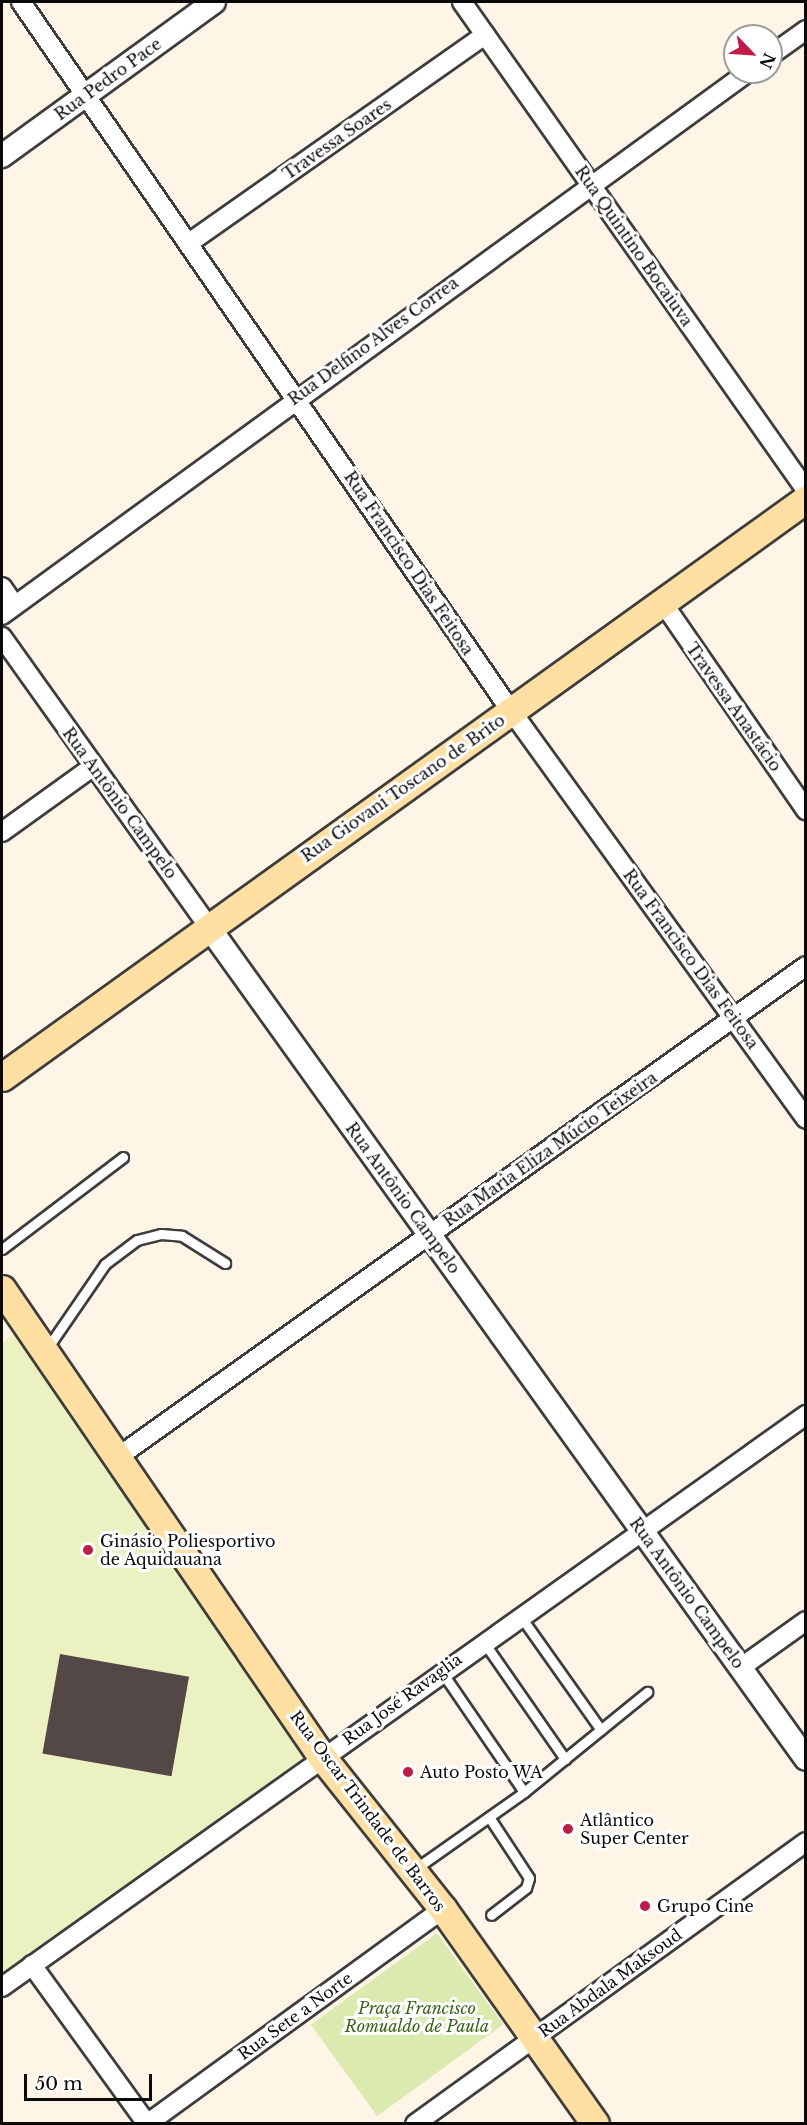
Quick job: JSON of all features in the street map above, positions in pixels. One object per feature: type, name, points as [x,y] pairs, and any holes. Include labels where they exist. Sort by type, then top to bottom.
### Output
[{"type":"main road","name":"Rua Giovani Toscano de Brito","points":[[2,1077],[208,926],[806,499]]},
{"type":"main road","name":"Rua Oscar Trindade de Barros","points":[[2,1289],[322,1757],[443,1909],[595,2124]]},
{"type":"street","name":"Rua Francisco Dias Feitosa","points":[[21,2],[87,94],[512,711],[806,1119]]},
{"type":"street","name":"Rua Pedro Pace","points":[[2,156],[214,2]]},
{"type":"street","name":"Rua Quintino Bocaiuva","points":[[462,2],[806,490]]},
{"type":"street","points":[[783,46],[806,30]]},
{"type":"street","name":"Travessa Soares","points":[[189,243],[486,34]]},
{"type":"street","name":"Rua Delfino Alves Correa","points":[[7,609],[296,397],[730,84]]},
{"type":"street","points":[[2,587],[7,609]]},
{"type":"street","name":"Travessa Anastácio","points":[[663,603],[806,810]]},
{"type":"street","name":"Rua Antônio Campelo","points":[[2,637],[806,1759]]},
{"type":"street","points":[[2,832],[94,766]]},
{"type":"street","name":"Rua Maria Eliza Múcio Teixeira","points":[[118,1457],[806,966]]},
{"type":"street","name":"Rua José Ravaglia","points":[[2,1987],[640,1528],[806,1415]]},
{"type":"street","points":[[740,1668],[806,1621]]},
{"type":"street","name":"Rua Abdala Maksoud","points":[[414,2124],[806,1842]]},
{"type":"street","name":"Rua Sete a Norte","points":[[147,2124],[443,1909]]},
{"type":"street","points":[[32,1965],[147,2124]]},
{"type":"lane","points":[[2,1249],[123,1156]]},
{"type":"lane","points":[[44,1353],[105,1264],[137,1240],[161,1234],[182,1236],[225,1263]]},
{"type":"lane","points":[[519,1615],[601,1730]]},
{"type":"lane","points":[[483,1641],[565,1759]]},
{"type":"lane","points":[[441,1671],[524,1792]]},
{"type":"lane","points":[[413,1870],[524,1792],[647,1692]]},
{"type":"lane","points":[[489,1817],[528,1878],[526,1888],[491,1915]]},
{"type":"green space","name":"Ginásio Poliesportivo de Aquidauana","points":[[18,1331],[322,1757],[2,1980],[2,1343]]},
{"type":"green space","name":"Praça Francisco Romualdo de Paula","points":[[437,1933],[503,2024],[377,2116],[311,2025]]},
{"type":"building","points":[[60,1654],[189,1677],[171,1776],[42,1753]]},
{"type":"place","name":"Ginásio Poliesportivo de Aquidauana","points":[[88,1550]]},
{"type":"place","name":"Auto Posto WA","points":[[408,1772]]},
{"type":"place","name":"Atlântico Super Center","points":[[568,1829]]},
{"type":"place","name":"Grupo Cine","points":[[645,1906]]}]
